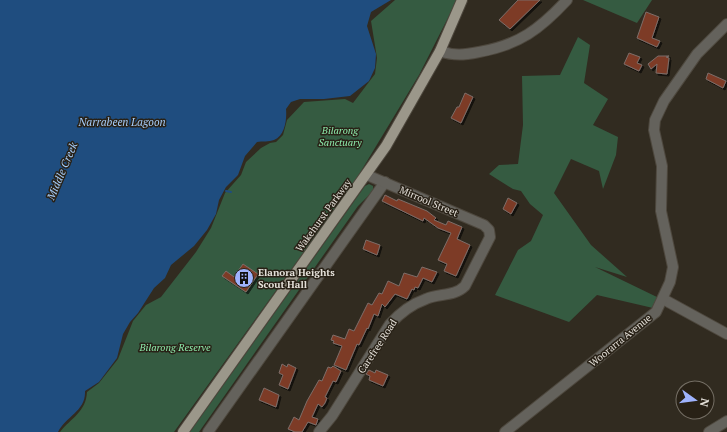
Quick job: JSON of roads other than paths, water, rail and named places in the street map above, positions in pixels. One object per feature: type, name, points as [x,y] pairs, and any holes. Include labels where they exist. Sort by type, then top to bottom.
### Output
[{"type":"main road","name":"Wakehurst Parkway","points":[[183,432],[366,175],[414,100],[440,52],[462,0]]},
{"type":"street","points":[[440,52],[452,56],[460,56],[497,49],[514,43],[539,27],[567,0]]},
{"type":"street","name":"Woorarra Avenue","points":[[505,432],[656,312],[670,282],[673,267],[661,211],[662,166],[654,130],[655,120],[664,101],[697,54],[727,24]]},
{"type":"street","name":"Mirrool Street","points":[[366,175],[484,225],[489,230]]},
{"type":"street","points":[[208,432],[385,182]]},
{"type":"street","name":"Carefree Road","points":[[319,432],[332,416],[390,324],[399,313],[427,298],[459,292],[464,286],[490,237],[489,230]]},
{"type":"street","points":[[663,299],[727,334]]},
{"type":"street","points":[[709,432],[727,421]]},
{"type":"water","name":"Narrabeen Lagoon","points":[[0,0],[391,0],[371,12],[367,26],[376,54],[375,68],[369,81],[350,96],[324,99],[300,99],[291,102],[286,109],[286,122],[281,135],[272,141],[257,142],[245,156],[238,175],[226,187],[219,200],[216,214],[207,230],[194,246],[171,265],[165,278],[154,288],[123,334],[117,358],[99,382],[85,391],[82,404],[79,409],[61,426],[58,432],[0,432]]},
{"type":"waterway","points":[[226,191],[231,192]]},
{"type":"place","name":"Elanora Heights Scout Hall","points":[[244,278]]},
{"type":"park label","name":"Bilarong Sanctuary","points":[[340,136]]},
{"type":"park label","name":"Bilarong Reserve","points":[[175,347]]},
{"type":"water label","name":"Middle Creek","points":[[62,171]]}]
